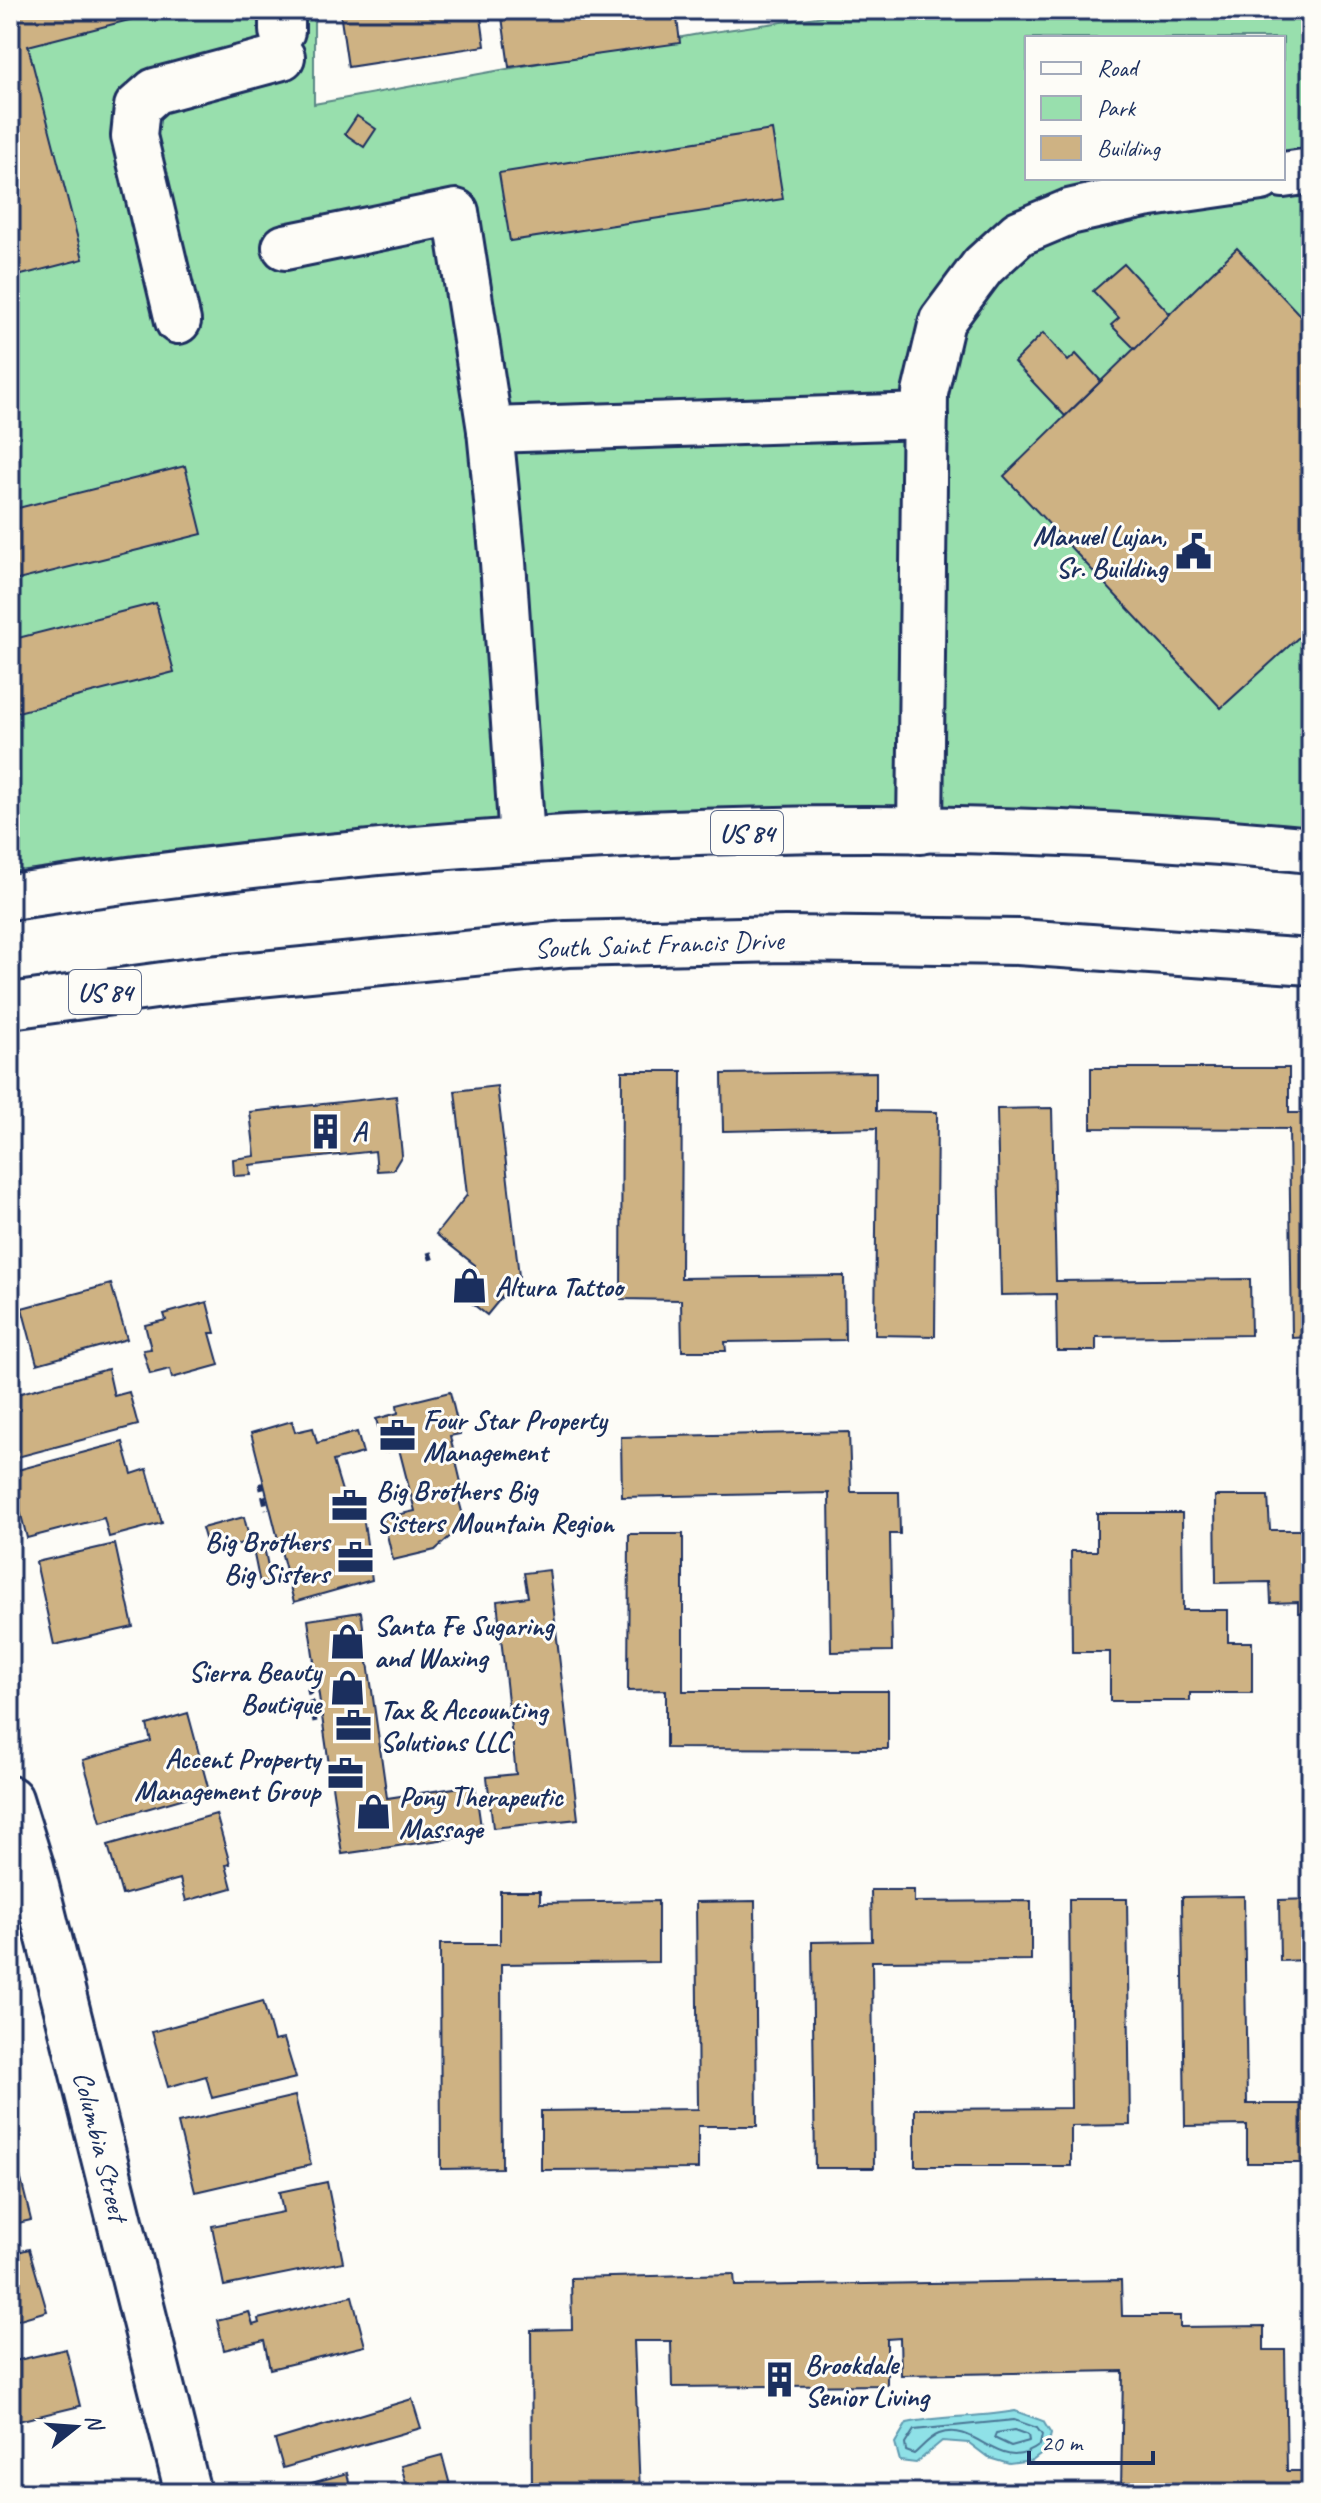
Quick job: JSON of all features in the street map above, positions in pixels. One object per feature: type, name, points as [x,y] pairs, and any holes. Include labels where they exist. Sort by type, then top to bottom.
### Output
[{"type":"main road","points":[[178,321],[134,136],[137,107],[155,91],[282,33]]},
{"type":"main road","points":[[1285,175],[1311,171]]},
{"type":"main road","points":[[920,831],[925,393],[942,321],[983,266],[1019,233],[1143,186],[1232,180]]},
{"type":"main road","points":[[285,247],[456,212],[490,430],[503,562],[522,840]]},
{"type":"main road","points":[[490,430],[925,416]]},
{"type":"main road","name":"US 84","points":[[10,897],[185,871],[364,852],[590,835],[920,831],[1113,836],[1311,850]]},
{"type":"main road","name":"South Saint Francis Drive","points":[[10,1006],[199,980],[567,944],[785,939],[1018,942],[1311,962]]},
{"type":"main road","name":"Columbia Street","points":[[10,1799],[20,1868],[188,2493]]},
{"type":"path","points":[[429,1252],[433,1265]]},
{"type":"path","points":[[264,1485],[261,1485],[267,1510]]},
{"type":"path","points":[[315,1722],[309,1690],[319,1690]]},
{"type":"green space","points":[[10,10],[314,10],[314,104],[699,34],[865,10],[1311,10],[1311,828],[1228,820],[967,808],[570,813],[293,836],[10,872]]},
{"type":"water","points":[[1015,2411],[1043,2421],[1051,2434],[1047,2450],[1032,2461],[1009,2464],[989,2458],[969,2443],[942,2441],[916,2463],[900,2461],[895,2443],[907,2423]]},
{"type":"building","points":[[10,10],[168,10],[28,46],[83,259],[10,278]]},
{"type":"building","points":[[480,10],[485,46],[348,67],[340,12]]},
{"type":"building","points":[[501,10],[676,10],[680,43],[509,67]]},
{"type":"building","points":[[357,116],[376,129],[364,147],[345,134]]},
{"type":"building","points":[[772,130],[783,199],[510,241],[499,173]]},
{"type":"building","name":"Manuel Lujan, Sr. Building","points":[[1237,248],[1311,327],[1311,626],[1221,708],[1004,476]]},
{"type":"building","points":[[1124,264],[1170,314],[1135,349],[1111,325],[1119,318],[1093,291]]},
{"type":"building","points":[[1043,333],[1068,361],[1076,354],[1101,381],[1065,416],[1014,362]]},
{"type":"building","points":[[185,466],[202,534],[10,582],[10,510]]},
{"type":"building","points":[[156,603],[174,672],[10,714],[10,640]]},
{"type":"building","points":[[1091,1068],[1289,1068],[1289,1113],[1311,1113],[1311,1337],[1292,1338],[1289,1129],[1091,1128]]},
{"type":"building","points":[[622,1071],[682,1071],[681,1278],[844,1276],[845,1340],[725,1342],[726,1351],[682,1351],[681,1300],[621,1299]]},
{"type":"building","points":[[876,1072],[876,1111],[937,1112],[935,1336],[875,1335],[877,1128],[723,1131],[722,1074]]},
{"type":"building","points":[[497,1086],[519,1276],[487,1315],[455,1290],[475,1265],[436,1234],[467,1195],[455,1091]]},
{"type":"building","name":"A","points":[[396,1096],[402,1155],[393,1170],[377,1171],[375,1151],[250,1165],[251,1175],[234,1176],[233,1159],[255,1156],[250,1112]]},
{"type":"building","points":[[1052,1108],[1056,1281],[1250,1279],[1251,1335],[1096,1337],[1096,1351],[1057,1351],[1056,1294],[1001,1295],[997,1109]]},
{"type":"building","points":[[111,1284],[127,1339],[37,1364],[22,1308]]},
{"type":"building","points":[[207,1302],[215,1333],[210,1333],[219,1365],[172,1378],[170,1369],[150,1374],[143,1350],[151,1349],[145,1325],[166,1320],[164,1314]]},
{"type":"building","points":[[108,1369],[114,1396],[129,1392],[138,1425],[10,1459],[10,1396]]},
{"type":"building","points":[[450,1392],[460,1434],[450,1436],[464,1495],[458,1497],[465,1523],[435,1550],[393,1560],[383,1518],[415,1511],[399,1449],[385,1452],[376,1419],[398,1413],[397,1405]]},
{"type":"building","points":[[292,1421],[295,1432],[313,1428],[317,1443],[357,1432],[363,1453],[333,1461],[342,1491],[361,1501],[372,1580],[294,1602],[251,1433]]},
{"type":"building","points":[[849,1432],[851,1492],[899,1492],[900,1534],[890,1534],[892,1651],[831,1652],[829,1493],[622,1497],[621,1437]]},
{"type":"building","points":[[123,1442],[132,1474],[147,1469],[162,1523],[109,1537],[104,1518],[27,1538],[10,1472]]},
{"type":"building","points":[[1215,1496],[1268,1496],[1270,1530],[1311,1530],[1311,1613],[1298,1613],[1298,1602],[1271,1603],[1270,1582],[1216,1583]]},
{"type":"building","points":[[1097,1513],[1182,1513],[1183,1610],[1228,1610],[1228,1642],[1252,1642],[1252,1693],[1190,1693],[1190,1701],[1110,1701],[1110,1652],[1072,1652],[1071,1551],[1097,1551]]},
{"type":"building","points":[[244,1517],[250,1541],[209,1552],[202,1528]]},
{"type":"building","points":[[629,1534],[683,1534],[683,1691],[888,1691],[888,1749],[666,1748],[666,1690],[628,1691]]},
{"type":"building","points":[[263,1542],[271,1581],[260,1584],[252,1545]]},
{"type":"building","points":[[115,1544],[133,1627],[54,1645],[36,1562]]},
{"type":"building","points":[[549,1570],[578,1819],[493,1828],[487,1777],[516,1774],[497,1601],[528,1597],[524,1573]]},
{"type":"building","points":[[361,1612],[387,1798],[475,1785],[482,1834],[342,1854],[308,1620]]},
{"type":"building","points":[[188,1713],[209,1791],[101,1822],[83,1760],[151,1741],[147,1725]]},
{"type":"building","points":[[216,1814],[230,1864],[226,1865],[232,1888],[186,1901],[180,1879],[122,1895],[108,1845]]},
{"type":"building","points":[[871,1890],[914,1890],[914,1902],[1031,1901],[1031,1960],[872,1961],[874,2168],[815,2168],[812,1942],[872,1941]]},
{"type":"building","points":[[500,1891],[540,1891],[540,1903],[658,1901],[658,1962],[501,1964],[502,2168],[441,2169],[440,1944],[500,1944]]},
{"type":"building","points":[[1244,1896],[1247,2104],[1311,2104],[1311,2163],[1247,2163],[1247,2125],[1185,2126],[1182,1897]]},
{"type":"building","points":[[1069,1899],[1127,1899],[1130,2125],[1071,2126],[1071,2166],[915,2166],[915,2109],[1071,2108]]},
{"type":"building","points":[[1311,1899],[1311,1960],[1280,1961],[1279,1900]]},
{"type":"building","points":[[755,1901],[757,2126],[698,2126],[698,2169],[541,2170],[541,2111],[698,2109],[696,1902]]},
{"type":"building","points":[[263,2001],[274,2041],[284,2039],[296,2078],[212,2098],[206,2076],[168,2087],[152,2032]]},
{"type":"building","points":[[295,2096],[311,2165],[195,2192],[178,2123]]},
{"type":"building","points":[[10,2135],[31,2220],[10,2225]]},
{"type":"building","points":[[327,2182],[343,2262],[224,2286],[212,2226],[283,2212],[279,2192]]},
{"type":"building","points":[[29,2249],[47,2311],[10,2322],[10,2254]]},
{"type":"building","name":"Brookdale Senior Living","points":[[734,2274],[735,2286],[1121,2280],[1122,2316],[1180,2316],[1180,2327],[1264,2326],[1264,2350],[1285,2350],[1287,2471],[1302,2471],[1302,2493],[1121,2493],[1123,2371],[901,2375],[900,2338],[887,2339],[887,2385],[672,2387],[671,2341],[634,2341],[640,2493],[532,2493],[531,2330],[572,2329],[571,2278]]},
{"type":"building","points":[[352,2296],[365,2346],[270,2369],[264,2340],[224,2350],[217,2320],[249,2312],[253,2325],[259,2323],[258,2319]]},
{"type":"building","points":[[66,2349],[80,2406],[10,2423],[10,2362]]},
{"type":"building","points":[[412,2399],[421,2428],[283,2468],[275,2440]]},
{"type":"building","points":[[442,2455],[451,2489],[448,2493],[409,2493],[401,2466]]},
{"type":"building","points":[[347,2473],[350,2486],[337,2493],[276,2493]]},
{"type":"building","points":[[84,2484],[86,2493],[48,2493]]},
{"type":"place","name":"Manuel Lujan, Sr. Building","points":[[1193,551]]},
{"type":"place","name":"A","points":[[326,1131]]},
{"type":"place","name":"Altura Tattoo","points":[[469,1286]]},
{"type":"place","name":"Four Star Property Management","points":[[397,1435]]},
{"type":"place","name":"Big Brothers Big Sisters Mountain Region","points":[[350,1506]]},
{"type":"place","name":"Big Brothers Big Sisters","points":[[355,1557]]},
{"type":"place","name":"Santa Fe Sugaring and Waxing","points":[[348,1641]]},
{"type":"place","name":"Sierra Beauty Boutique","points":[[347,1687]]},
{"type":"place","name":"Tax & Accounting Solutions LLC","points":[[354,1725]]},
{"type":"place","name":"Accent Property Management Group","points":[[346,1774]]},
{"type":"place","name":"Pony Therapeutic Massage","points":[[373,1812]]},
{"type":"place","name":"Brookdale Senior Living","points":[[779,2380]]}]
